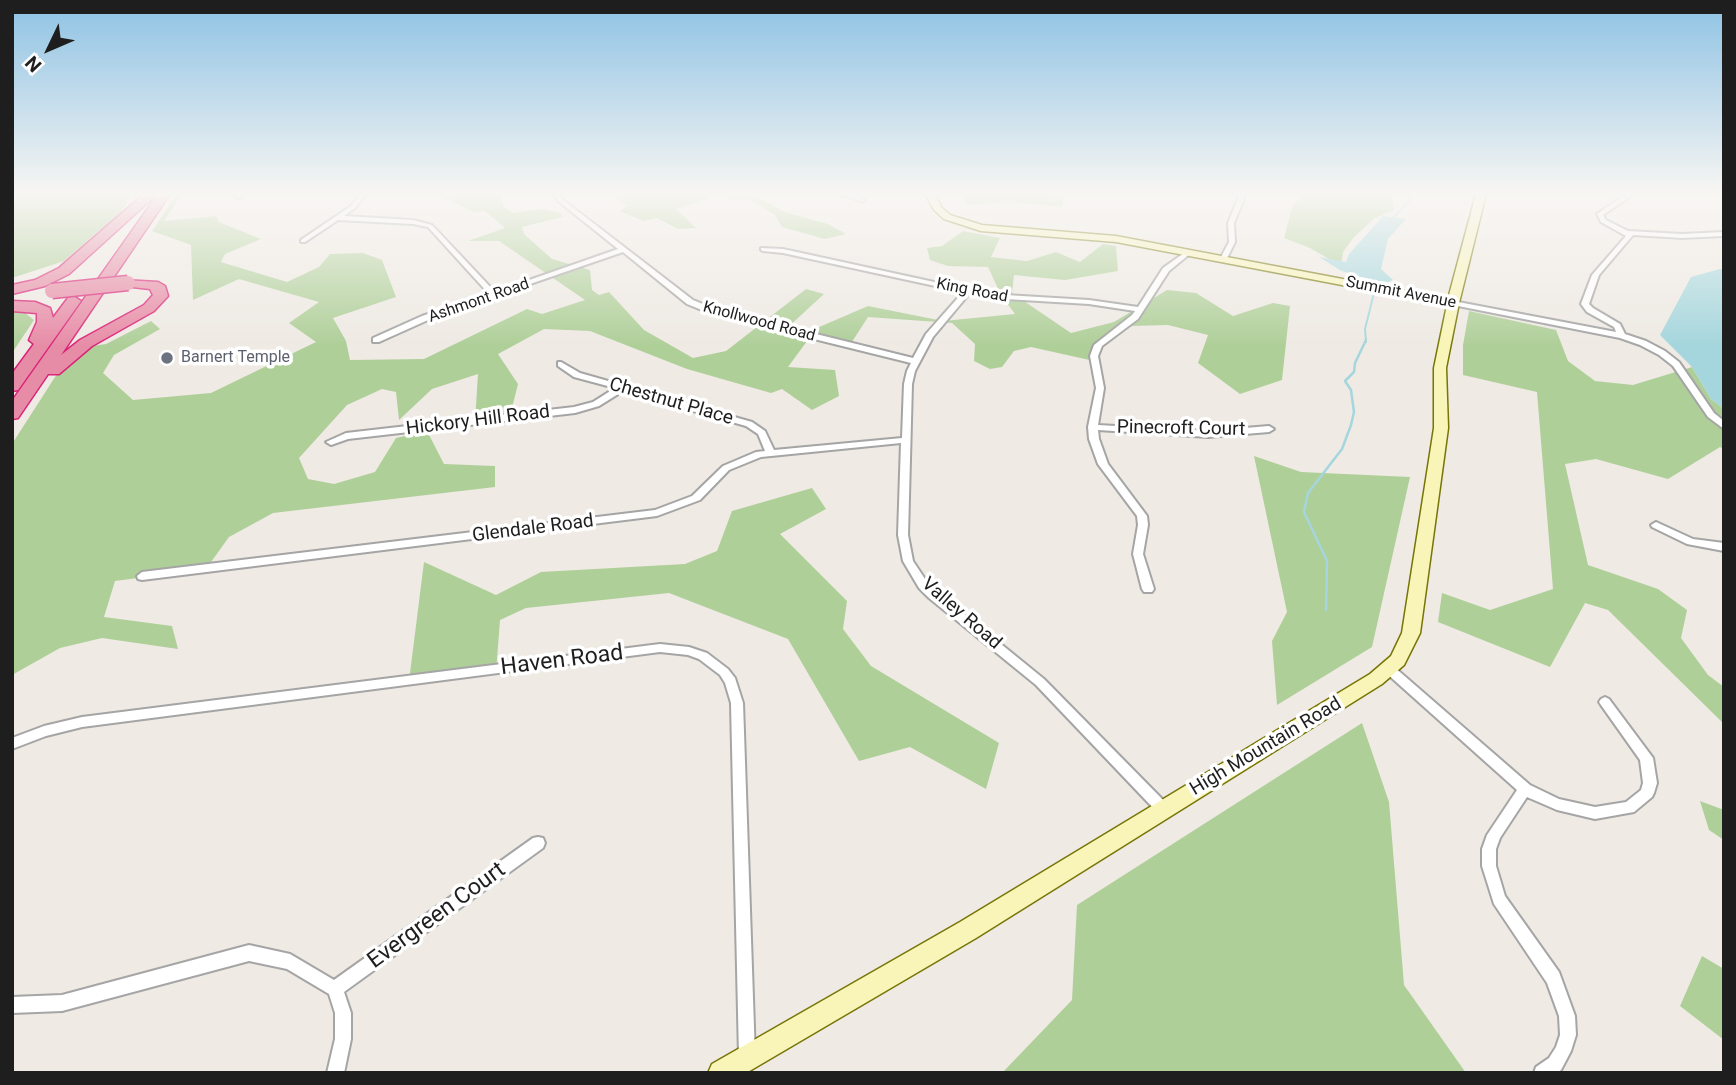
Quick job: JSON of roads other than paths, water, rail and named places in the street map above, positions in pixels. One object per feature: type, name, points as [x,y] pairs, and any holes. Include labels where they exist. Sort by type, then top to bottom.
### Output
[{"type":"highway","points":[[12,293],[64,271],[96,245]]},
{"type":"highway","points":[[12,383],[117,245]]},
{"type":"highway","points":[[14,412],[123,245]]},
{"type":"highway","points":[[12,293],[128,283],[153,285],[160,289],[161,296],[149,308],[78,349],[14,412]]},
{"type":"highway","points":[[12,306],[35,307],[46,314],[36,341],[12,383]]},
{"type":"main road","name":"Summit Avenue","points":[[1145,245],[1453,303]]},
{"type":"main road","name":"High Mountain Road","points":[[721,1073],[968,930],[1389,669],[1406,647],[1411,633],[1441,428],[1440,368],[1468,245]]},
{"type":"street","points":[[447,245],[495,296]]},
{"type":"street","name":"Knollwood Road","points":[[616,245],[681,297],[700,307],[914,361]]},
{"type":"street","points":[[1224,259],[1230,245]]},
{"type":"street","points":[[1622,336],[1617,326],[1590,310],[1585,304],[1596,275],[1623,245]]},
{"type":"street","name":"King Road","points":[[763,249],[1003,298],[1089,302],[1141,310]]},
{"type":"street","name":"Ashmont Road","points":[[376,340],[415,322],[623,250]]},
{"type":"street","points":[[1148,589],[1138,554],[1142,516],[1103,464],[1094,439],[1093,427],[1100,397],[1095,351],[1102,340],[1127,324],[1141,310],[1157,281],[1180,257],[1189,252]]},
{"type":"street","name":"Valley Road","points":[[968,291],[929,336],[914,361],[908,384],[903,535],[908,561],[933,595],[1041,682],[1163,809]]},
{"type":"street","name":"Summit Avenue","points":[[1453,303],[1622,336],[1653,348],[1670,358],[1711,415],[1724,426]]},
{"type":"street","name":"Chestnut Place","points":[[561,364],[577,375],[749,424],[762,433],[770,452]]},
{"type":"street","name":"Hickory Hill Road","points":[[331,442],[346,436],[575,410],[604,400],[621,388]]},
{"type":"street","name":"Pinecroft Court","points":[[1093,427],[1208,434],[1269,429]]},
{"type":"street","name":"Glendale Road","points":[[142,576],[657,513],[696,498],[736,462],[770,452],[906,440]]},
{"type":"street","points":[[1656,525],[1691,541],[1711,547],[1724,547]]},
{"type":"street","name":"Haven Road","points":[[12,744],[44,731],[82,722],[646,650],[674,649],[703,656],[731,681],[737,703],[747,1057]]},
{"type":"street","points":[[1389,669],[1525,789],[1557,804],[1595,813],[1614,812],[1638,803],[1647,793],[1650,783],[1646,758],[1605,702]]},
{"type":"street","points":[[1525,789],[1494,835],[1489,849],[1489,866],[1499,899],[1553,978],[1567,1016],[1563,1051],[1555,1064],[1542,1073]]},
{"type":"street","name":"Evergreen Court","points":[[335,989],[538,843]]},
{"type":"street","points":[[12,1005],[62,1003],[249,953],[290,962],[335,989],[343,1013],[344,1039],[335,1073]]},
{"type":"water","points":[[1357,245],[1387,245],[1381,269],[1393,280],[1381,285],[1340,270],[1319,257],[1346,262]]},
{"type":"water","points":[[1724,269],[1724,409],[1711,399],[1692,367],[1660,335],[1691,277]]},
{"type":"waterway","points":[[1366,340],[1365,329],[1374,293],[1372,278]]},
{"type":"waterway","points":[[1326,610],[1327,561],[1304,512],[1308,493],[1342,449],[1351,425],[1354,412],[1351,390],[1345,381],[1354,372],[1355,363],[1366,340]]},
{"type":"place","name":"Barnert Temple","points":[[167,358]]}]
